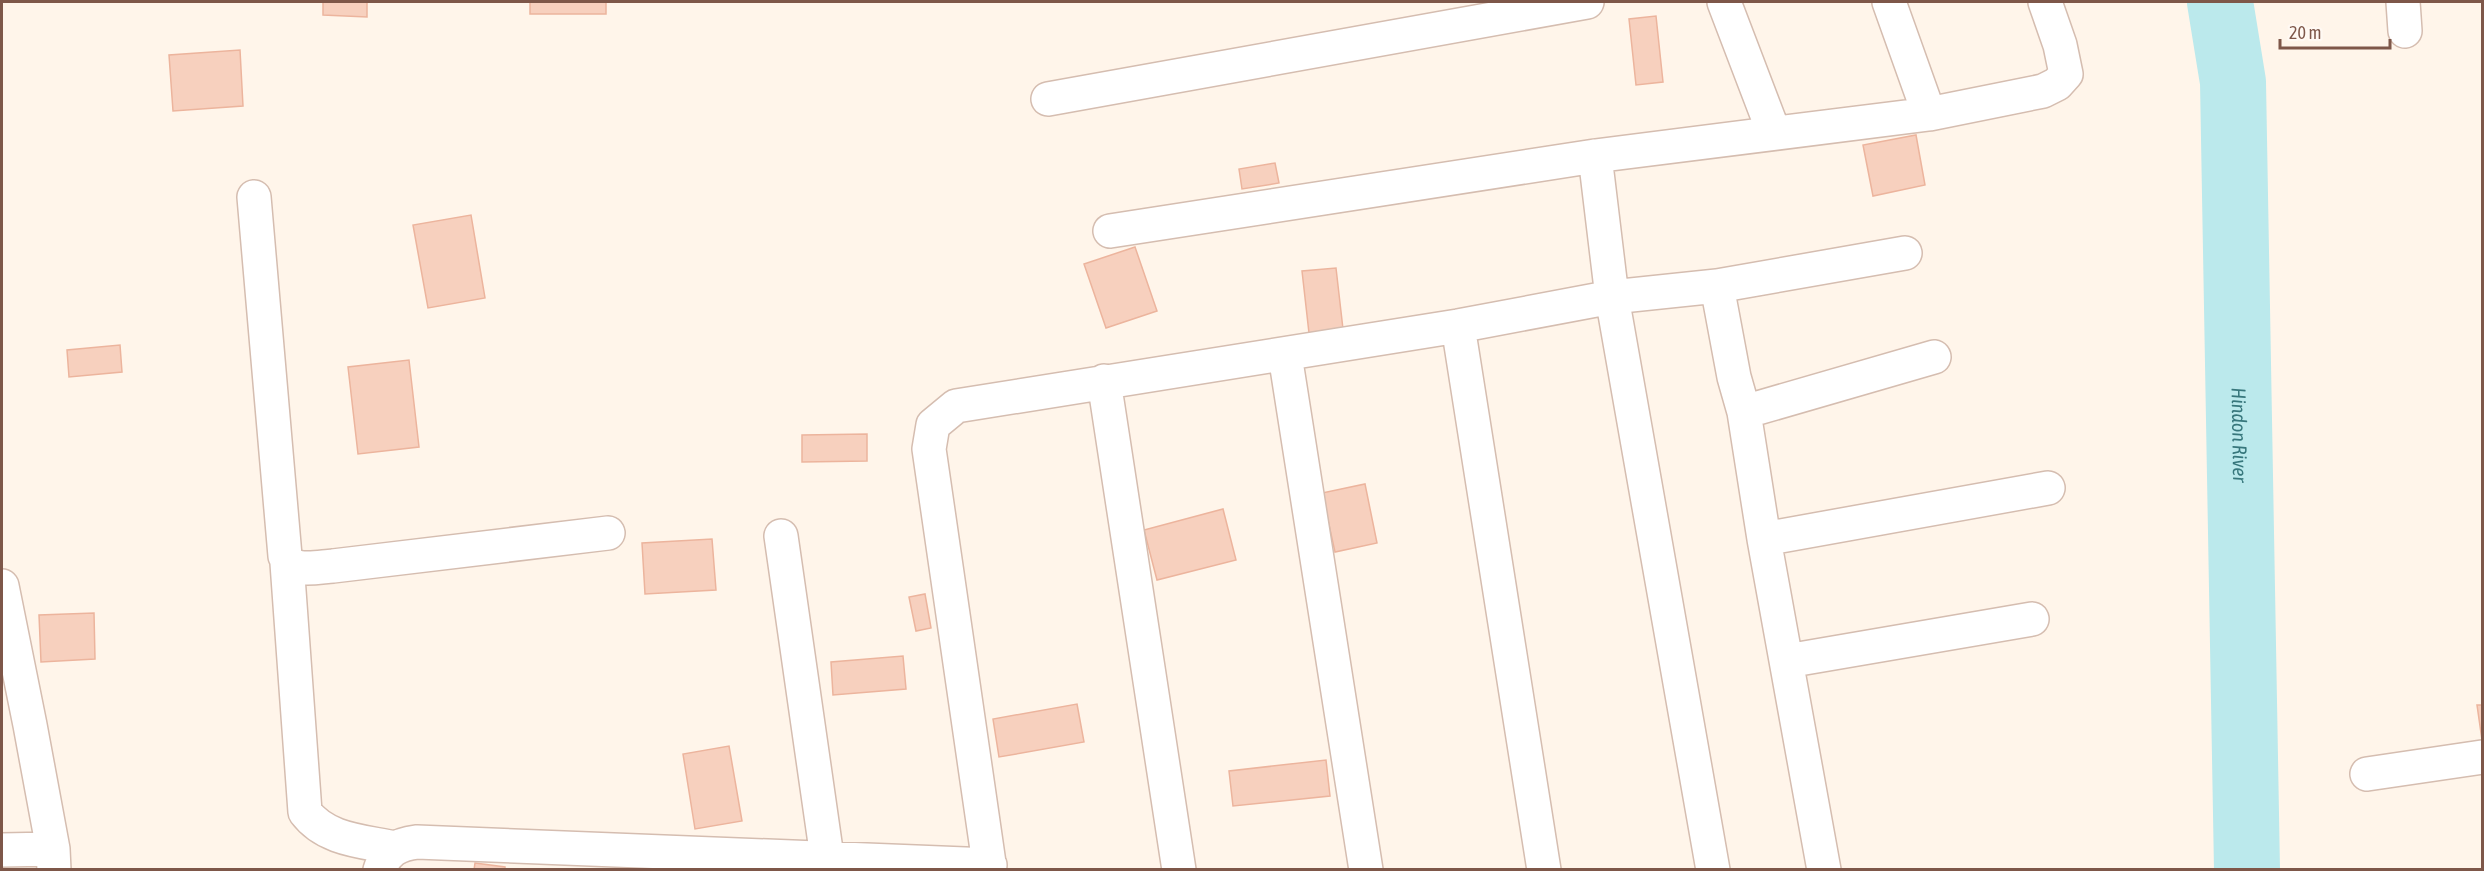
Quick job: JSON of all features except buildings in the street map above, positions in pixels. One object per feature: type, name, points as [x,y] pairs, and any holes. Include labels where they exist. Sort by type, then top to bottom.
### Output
[{"type":"street","points":[[1048,99],[1587,2]]},
{"type":"street","points":[[1724,2],[1774,133]]},
{"type":"street","points":[[1889,2],[1929,114]]},
{"type":"street","points":[[1110,231],[1595,156],[1929,114],[2043,91],[2057,84],[2066,74],[2060,45],[2045,2]]},
{"type":"street","points":[[1595,156],[1612,297],[1713,870]]},
{"type":"street","points":[[254,197],[287,563],[305,812],[315,825],[332,835],[388,859],[417,842],[827,857],[990,867],[929,449],[933,424],[956,406],[1104,381],[1285,355],[1612,297],[1717,286],[1905,253]]},
{"type":"street","points":[[1717,286],[1734,377],[1744,412],[1764,539],[1824,870]]},
{"type":"street","points":[[1458,326],[1544,870]]},
{"type":"street","points":[[1285,355],[1366,870]]},
{"type":"street","points":[[1744,412],[1934,357]]},
{"type":"street","points":[[1104,381],[1179,870]]},
{"type":"street","points":[[1764,539],[2048,488]]},
{"type":"street","points":[[287,563],[295,568],[333,566],[608,533]]},
{"type":"street","points":[[781,536],[827,857]]},
{"type":"street","points":[[2,586],[54,860],[2,850]]},
{"type":"street","points":[[1787,661],[2032,619]]},
{"type":"street","points":[[2367,774],[2482,758]]},
{"type":"waterway","name":"Hindon River","points":[[2220,2],[2233,82],[2247,870]]}]
